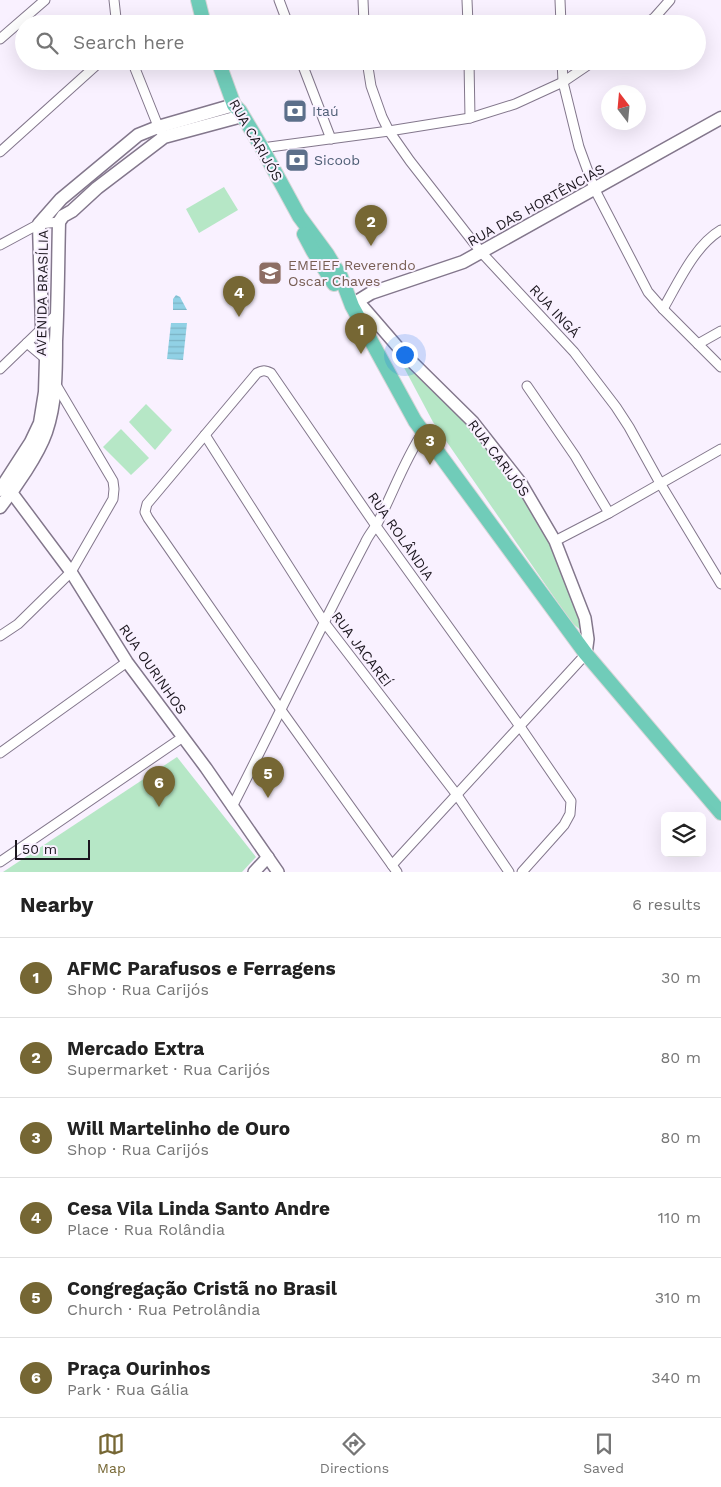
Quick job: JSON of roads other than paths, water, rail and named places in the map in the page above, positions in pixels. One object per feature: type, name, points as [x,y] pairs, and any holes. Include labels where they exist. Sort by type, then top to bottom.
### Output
[{"type":"main road","points":[[198,0],[202,15]]},
{"type":"main road","name":"RUA CARIJÓS","points":[[222,70],[238,111],[262,148],[299,216],[305,238],[333,282],[355,303],[415,421],[586,654],[721,813]]},
{"type":"main road","name":"AVENIDA BRASÍLIA","points":[[0,507],[6,489],[40,423],[45,392],[46,359],[42,328],[39,224],[61,199],[138,135],[161,132],[238,111]]},
{"type":"main road","name":"RUA DAS HORTÊNCIAS","points":[[355,303],[371,293],[463,262],[721,118]]},
{"type":"main road","name":"AVENIDA BRASÍLIA","points":[[6,489],[46,433],[50,416],[55,383],[59,222],[63,216],[72,211],[161,132]]},
{"type":"street","points":[[27,15],[44,0]]},
{"type":"street","points":[[114,0],[116,15]]},
{"type":"street","points":[[279,0],[285,15]]},
{"type":"street","points":[[363,0],[364,15]]},
{"type":"street","points":[[467,0],[468,15]]},
{"type":"street","points":[[560,0],[561,15]]},
{"type":"street","points":[[656,15],[670,0]]},
{"type":"street","points":[[0,39],[15,26]]},
{"type":"street","points":[[0,152],[91,70]]},
{"type":"street","points":[[136,70],[161,132]]},
{"type":"street","points":[[304,70],[330,139]]},
{"type":"street","name":"RUA INGÁ","points":[[369,70],[371,86],[389,131],[481,252],[574,352],[616,407],[721,584]]},
{"type":"street","points":[[469,70],[470,118]]},
{"type":"street","points":[[562,70],[563,82],[579,147],[594,188],[648,292],[721,367]]},
{"type":"street","points":[[262,148],[470,118],[515,104],[563,82],[581,70]]},
{"type":"street","points":[[0,246],[39,224],[59,222]]},
{"type":"street","points":[[663,309],[697,252],[716,232],[721,230]]},
{"type":"street","name":"RUA CARIJÓS","points":[[355,303],[473,422],[521,483],[555,541],[585,618],[588,640],[586,654]]},
{"type":"street","points":[[0,368],[57,314]]},
{"type":"street","points":[[698,344],[721,332]]},
{"type":"street","points":[[27,343],[46,359]]},
{"type":"street","name":"RUA ROLÂNDIA","points":[[281,710],[145,512],[147,504],[205,435],[257,374],[266,370],[271,373],[376,526],[519,725],[571,802],[570,814],[564,825],[522,872]]},
{"type":"street","points":[[0,636],[18,624],[71,572],[111,504],[114,489],[113,481],[55,383]]},
{"type":"street","points":[[527,386],[575,456],[609,513]]},
{"type":"street","points":[[232,807],[366,540],[376,526],[413,447],[423,432]]},
{"type":"street","name":"RUA JACAREÍ","points":[[205,435],[324,622],[457,795],[509,872]]},
{"type":"street","points":[[555,541],[609,513],[721,449]]},
{"type":"street","name":"RUA OURINHOS","points":[[6,489],[71,572],[127,662],[206,768],[278,872]]},
{"type":"street","points":[[281,710],[395,869],[519,725],[586,654]]},
{"type":"street","points":[[0,753],[127,662]]},
{"type":"street","points":[[0,862],[183,737]]},
{"type":"street","points":[[254,872],[268,857]]},
{"type":"water","points":[[176,295],[180,297],[187,310],[173,310],[173,299]]},
{"type":"water","points":[[171,323],[187,323],[183,360],[167,359]]},
{"type":"place","name":"Itaú","points":[[295,111]]},
{"type":"place","name":"Sicoob","points":[[297,160]]},
{"type":"place","name":"Mercado Extra","points":[[371,246]]},
{"type":"place","name":"EMEIEF Reverendo Oscar Chaves","points":[[270,273]]},
{"type":"place","name":"Cesa Vila Linda Santo Andre","points":[[239,317]]},
{"type":"place","name":"AFMC Parafusos e Ferragens","points":[[361,354]]},
{"type":"place","name":"Will Martelinho de Ouro","points":[[430,465]]},
{"type":"place","name":"Congregação Cristã no Brasil","points":[[268,798]]},
{"type":"place","name":"Praça Ourinhos","points":[[159,807]]}]
